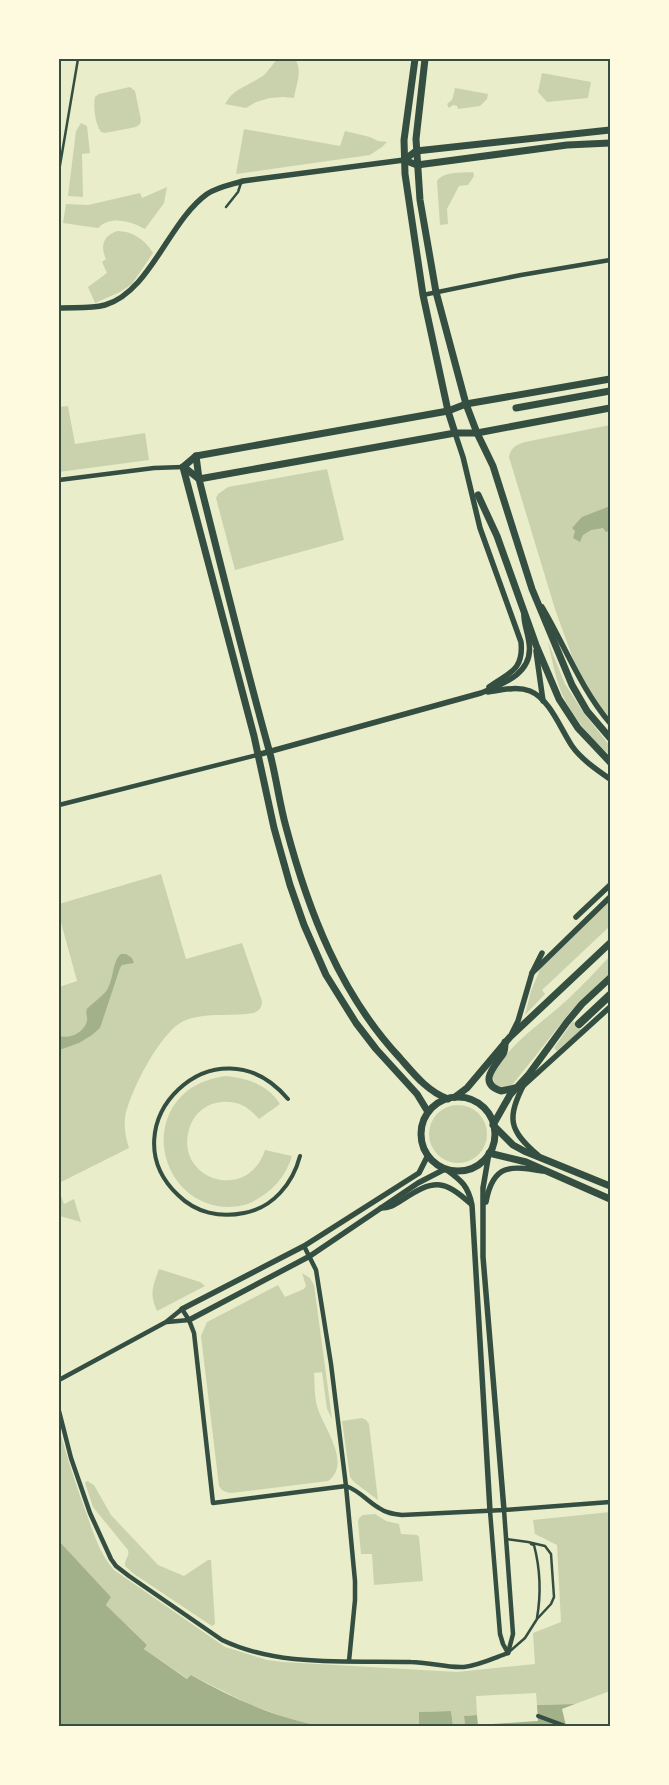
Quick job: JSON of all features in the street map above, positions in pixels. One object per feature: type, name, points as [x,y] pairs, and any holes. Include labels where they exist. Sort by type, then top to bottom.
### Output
[{"type":"highway","points":[[579,1024],[610,995]]},
{"type":"main road","points":[[415,59],[404,140],[405,174],[423,295],[448,410],[455,433]]},
{"type":"main road","points":[[425,59],[416,139],[423,218],[436,292],[466,404],[493,466],[532,589],[572,685],[587,710],[610,738]]},
{"type":"main road","points":[[404,160],[416,151],[610,130]]},
{"type":"main road","points":[[404,160],[417,165],[567,145],[610,142]]},
{"type":"main road","points":[[183,467],[196,456],[448,410],[466,404],[610,379]]},
{"type":"main road","points":[[516,408],[610,391]]},
{"type":"main road","points":[[183,467],[199,480],[455,433],[477,433],[610,408]]},
{"type":"main road","points":[[196,456],[199,480],[270,752],[285,825],[298,870],[320,931],[341,975],[361,1010],[427,1087],[438,1095],[452,1098],[465,1098],[479,1104],[490,1116],[494,1140],[489,1153],[480,1163],[470,1169],[459,1171],[446,1169],[435,1164],[422,1145],[423,1122],[428,1112],[437,1104],[452,1098],[467,1088],[507,1039],[610,943]]},
{"type":"main road","points":[[183,467],[249,718],[274,828],[290,885],[304,925],[326,975],[356,1023],[376,1049],[417,1094],[428,1112]]},
{"type":"main road","points":[[478,495],[497,536],[524,607],[536,645],[554,688],[565,710],[588,740],[610,762]]},
{"type":"main road","points":[[493,1125],[499,1112],[572,1016],[610,978]]},
{"type":"main road","points":[[507,1039],[504,1053],[490,1071],[490,1080],[494,1088],[501,1091],[520,1086]]},
{"type":"main road","points":[[493,1125],[513,1145],[610,1186]]},
{"type":"main road","points":[[489,1153],[526,1162],[610,1199]]},
{"type":"street","points":[[59,308],[94,307],[106,304],[127,293],[136,285],[193,207],[207,195],[223,186],[242,181],[404,160]]},
{"type":"street","points":[[423,295],[610,260]]},
{"type":"street","points":[[455,433],[463,457],[480,528],[521,642],[521,656],[515,669],[481,693]]},
{"type":"street","points":[[59,480],[154,468],[183,467]]},
{"type":"street","points":[[532,589],[560,638],[581,682],[598,709],[610,723]]},
{"type":"street","points":[[59,805],[270,752],[481,693],[510,680],[518,674],[526,663],[530,649],[523,621],[524,607]]},
{"type":"street","points":[[536,645],[544,701]]},
{"type":"street","points":[[481,693],[515,689],[531,691],[544,701],[573,747],[610,779]]},
{"type":"street","points":[[576,917],[610,885]]},
{"type":"street","points":[[532,973],[610,897]]},
{"type":"street","points":[[507,1039],[518,1021],[532,973],[542,953]]},
{"type":"street","points":[[544,1159],[526,1145],[518,1136],[514,1127],[513,1107],[520,1086],[610,1007]]},
{"type":"street","points":[[288,1099],[270,1082],[249,1072],[236,1069],[222,1069],[208,1071],[195,1076],[178,1089],[165,1105],[159,1117],[155,1145],[156,1159],[162,1175],[184,1201],[199,1210],[215,1215],[232,1216],[265,1206],[279,1195],[293,1175],[300,1156]]},
{"type":"street","points":[[489,1153],[483,1188],[483,1257],[513,1634],[508,1653]]},
{"type":"street","points":[[59,1380],[166,1322],[182,1309],[304,1246],[419,1173],[428,1156]]},
{"type":"street","points":[[483,1216],[492,1181],[506,1168],[513,1167],[547,1172]]},
{"type":"street","points":[[166,1322],[189,1320],[310,1256],[418,1183],[446,1169],[461,1180],[469,1191],[472,1204],[490,1511],[500,1634],[508,1653]]},
{"type":"street","points":[[381,1208],[389,1208],[412,1194],[429,1186],[439,1184],[457,1191],[472,1204]]},
{"type":"street","points":[[304,1246],[316,1270],[330,1355],[346,1486],[354,1581],[349,1661]]},
{"type":"street","points":[[182,1309],[194,1333],[213,1503],[346,1486],[354,1489],[378,1508],[390,1514],[402,1515],[610,1502]]},
{"type":"street","points":[[59,1411],[71,1458],[90,1513],[105,1548],[116,1566],[222,1640],[235,1646],[281,1658],[417,1662],[464,1667],[486,1662],[508,1653]]},
{"type":"street","points":[[538,1716],[565,1726]]},
{"type":"lane","points":[[59,171],[78,59]]},
{"type":"lane","points":[[226,207],[238,192],[242,181]]},
{"type":"lane","points":[[506,1539],[545,1546],[551,1554],[554,1597],[551,1604],[537,1619],[525,1638],[508,1653]]},
{"type":"lane","points":[[528,1542],[534,1545],[537,1557],[539,1603],[537,1619]]},
{"type":"shaded area","points":[[277,59],[295,59],[297,63],[298,78],[294,98],[270,98],[256,102],[246,108],[225,104],[237,90],[264,75]]},
{"type":"shaded area","points":[[542,73],[591,82],[588,98],[547,102],[538,92]]},
{"type":"shaded area","points":[[130,87],[135,91],[141,120],[140,124],[136,127],[105,133],[101,132],[95,115],[95,97],[99,94]]},
{"type":"shaded area","points":[[455,88],[488,94],[487,99],[480,106],[458,109],[457,106],[453,105],[449,108],[447,104],[452,100]]},
{"type":"shaded area","points":[[81,123],[87,126],[90,153],[82,154],[83,197],[68,196],[76,131]]},
{"type":"shaded area","points":[[244,129],[340,146],[345,131],[387,142],[370,155],[236,174]]},
{"type":"shaded area","points":[[473,172],[474,176],[468,185],[459,186],[447,209],[448,224],[440,225],[437,181],[449,174]]},
{"type":"shaded area","points":[[167,187],[164,203],[145,229],[127,222],[114,220],[98,228],[63,223],[66,204],[88,205],[140,193],[142,198]]},
{"type":"shaded area","points":[[117,231],[123,231],[138,237],[153,253],[132,284],[120,292],[95,303],[88,287],[107,273],[102,262],[106,259],[103,246],[106,239]]},
{"type":"shaded area","points":[[68,406],[75,444],[145,433],[149,460],[59,472],[59,407]]},
{"type":"shaded area","points":[[610,425],[610,718],[595,701],[573,659],[555,609],[509,457],[514,447],[525,442]]},
{"type":"shaded area","points":[[327,469],[344,540],[235,570],[216,498],[218,494],[228,487]]},
{"type":"shaded area","points":[[610,506],[610,531],[606,532],[603,528],[591,530],[583,535],[580,542],[573,538],[575,531],[572,528],[582,517]]},
{"type":"shaded area","points":[[548,642],[565,684],[583,712],[610,746],[610,755],[584,729],[564,698]]},
{"type":"shaded area","points":[[161,874],[186,959],[242,943],[262,1001],[261,1007],[254,1013],[203,1016],[186,1020],[177,1025],[157,1048],[133,1093],[125,1118],[129,1148],[59,1183],[59,987],[77,981],[59,915],[59,904]]},
{"type":"shaded area","points":[[610,894],[610,926],[542,990],[545,994],[525,1015],[531,991],[541,967],[584,919]]},
{"type":"shaded area","points":[[121,954],[126,954],[132,958],[134,963],[122,965],[120,968],[100,1028],[79,1043],[62,1049],[59,1048],[59,1036],[72,1036],[83,1029],[87,1020],[87,1009],[107,990],[116,961]]},
{"type":"shaded area","points":[[610,956],[610,974],[571,1011],[513,1084],[503,1089],[496,1086],[492,1076],[507,1054],[526,1035],[573,995]]},
{"type":"shaded area","points":[[573,1021],[582,1030],[557,1051],[554,1048]]},
{"type":"shaded area","points":[[226,1076],[250,1081],[263,1087],[280,1104],[259,1119],[240,1104],[229,1102],[216,1103],[201,1110],[191,1124],[187,1143],[191,1158],[200,1170],[213,1178],[228,1180],[243,1177],[256,1167],[265,1150],[292,1156],[286,1170],[273,1188],[250,1203],[231,1207],[217,1206],[199,1200],[184,1189],[173,1174],[166,1158],[164,1140],[166,1122],[174,1106],[187,1091],[206,1081]]},
{"type":"shaded area","points":[[458,1105],[469,1107],[479,1113],[485,1123],[487,1134],[485,1145],[479,1155],[469,1161],[458,1163],[447,1161],[437,1155],[431,1145],[429,1134],[431,1123],[437,1113],[447,1107]]},
{"type":"shaded area","points":[[61,1196],[64,1204],[74,1199],[81,1222],[60,1216],[59,1219],[59,1198]]},
{"type":"shaded area","points":[[159,1269],[200,1282],[205,1286],[157,1311],[153,1300],[153,1290]]},
{"type":"shaded area","points":[[302,1273],[310,1278],[314,1285],[332,1419],[327,1409],[322,1372],[314,1373],[315,1396],[318,1409],[337,1456],[335,1474],[328,1481],[231,1493],[225,1492],[219,1486],[201,1336],[207,1322],[278,1285],[285,1297],[304,1289],[306,1286]]},
{"type":"shaded area","points":[[362,1418],[369,1424],[378,1500],[350,1477],[342,1421]]},
{"type":"shaded area","points":[[59,1428],[75,1482],[95,1537],[101,1551],[114,1570],[225,1647],[267,1660],[457,1672],[535,1664],[533,1633],[561,1622],[557,1545],[535,1534],[533,1520],[610,1512],[610,1691],[575,1704],[537,1705],[536,1693],[476,1696],[477,1715],[464,1716],[465,1726],[453,1726],[451,1711],[419,1712],[419,1726],[320,1726],[298,1722],[251,1705],[191,1675],[188,1679],[144,1649],[147,1645],[106,1605],[111,1597],[59,1541]]},
{"type":"shaded area","points":[[87,1481],[94,1485],[111,1515],[158,1565],[184,1576],[208,1560],[211,1560],[215,1624],[212,1626],[125,1566],[128,1550],[93,1507],[85,1483]]},
{"type":"shaded area","points":[[375,1514],[386,1521],[399,1524],[401,1534],[417,1535],[419,1537],[423,1581],[374,1585],[372,1554],[361,1554],[358,1522],[359,1518],[363,1515]]},
{"type":"shaded area","points":[[59,1541],[111,1597],[106,1605],[147,1645],[144,1649],[187,1679],[191,1675],[254,1706],[320,1726],[59,1726]]},
{"type":"shaded area","points":[[575,1704],[562,1709],[566,1726],[465,1726],[464,1716],[477,1715],[478,1725],[538,1721],[537,1705]]},
{"type":"shaded area","points":[[451,1711],[453,1726],[419,1726],[419,1712]]}]
